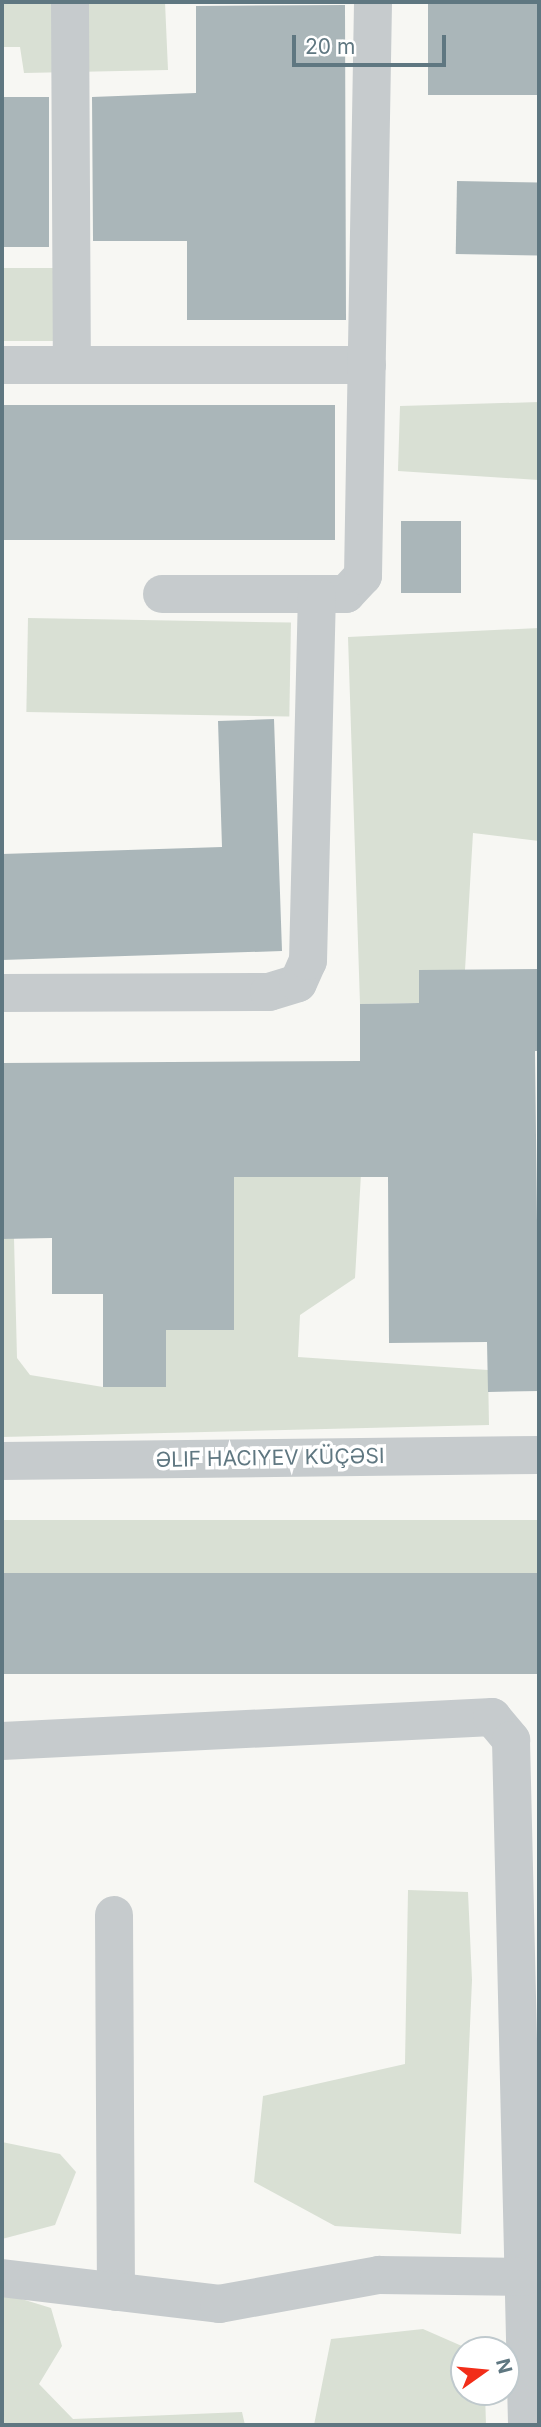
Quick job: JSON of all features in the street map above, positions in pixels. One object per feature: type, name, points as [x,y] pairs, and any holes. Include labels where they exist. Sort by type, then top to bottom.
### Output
[{"type":"street","points":[[70,2],[72,365]]},
{"type":"street","points":[[162,594],[346,594],[363,576],[373,2]]},
{"type":"street","points":[[2,365],[368,365]]},
{"type":"street","points":[[2,993],[269,992],[298,983],[308,961],[317,596]]},
{"type":"street","points":[[2,1461],[539,1455]]},
{"type":"street","points":[[2,1741],[492,1717],[511,1740],[527,2425]]},
{"type":"street","points":[[114,1915],[116,2292]]},
{"type":"street","points":[[2,2278],[219,2304],[379,2276],[523,2277]]},
{"type":"shaded area","points":[[2,2],[165,2],[168,70],[24,73],[20,47],[2,47]]},
{"type":"shaded area","points":[[2,268],[53,268],[53,341],[2,341]]},
{"type":"shaded area","points":[[539,402],[539,480],[398,471],[400,406]]},
{"type":"shaded area","points":[[28,618],[291,623],[289,717],[26,712]]},
{"type":"shaded area","points":[[539,628],[539,841],[473,833],[465,970],[419,970],[419,1003],[360,1004],[348,637]]},
{"type":"shaded area","points":[[318,1086],[361,1174],[355,1278],[300,1315],[298,1357],[488,1370],[489,1425],[2,1437],[2,1239],[14,1238],[17,1358],[30,1375],[103,1387],[166,1387],[166,1330],[234,1329],[234,1177],[318,1177]]},
{"type":"shaded area","points":[[2,1520],[539,1520],[539,1573],[2,1573]]},
{"type":"shaded area","points":[[408,1890],[468,1892],[472,1980],[461,2234],[335,2226],[254,2182],[263,2096],[405,2064]]},
{"type":"shaded area","points":[[2,2142],[60,2154],[76,2172],[55,2225],[2,2239]]},
{"type":"shaded area","points":[[2,2293],[51,2308],[62,2346],[39,2384],[73,2419],[242,2412],[245,2425],[2,2425]]},
{"type":"shaded area","points":[[423,2329],[450,2341],[450,2406],[485,2406],[486,2425],[314,2425],[331,2339]]},
{"type":"building","points":[[428,2],[539,2],[539,95],[428,95]]},
{"type":"building","points":[[345,5],[346,320],[187,320],[187,241],[93,241],[92,97],[196,93],[196,6]]},
{"type":"building","points":[[2,97],[49,97],[49,247],[2,247]]},
{"type":"building","points":[[457,181],[539,182],[538,255],[456,254]]},
{"type":"building","points":[[2,405],[335,405],[335,540],[2,540]]},
{"type":"building","points":[[401,521],[461,521],[461,593],[401,593]]},
{"type":"building","points":[[274,719],[282,951],[2,960],[2,854],[222,847],[218,721]]},
{"type":"building","points":[[539,969],[539,1051],[535,1051],[539,1391],[488,1392],[487,1342],[389,1343],[388,1177],[234,1177],[234,1330],[166,1330],[166,1387],[103,1387],[103,1294],[52,1294],[52,1238],[2,1239],[2,1063],[360,1061],[360,1004],[419,1003],[419,970]]},
{"type":"building","points":[[2,1573],[539,1573],[539,1674],[2,1674]]}]
